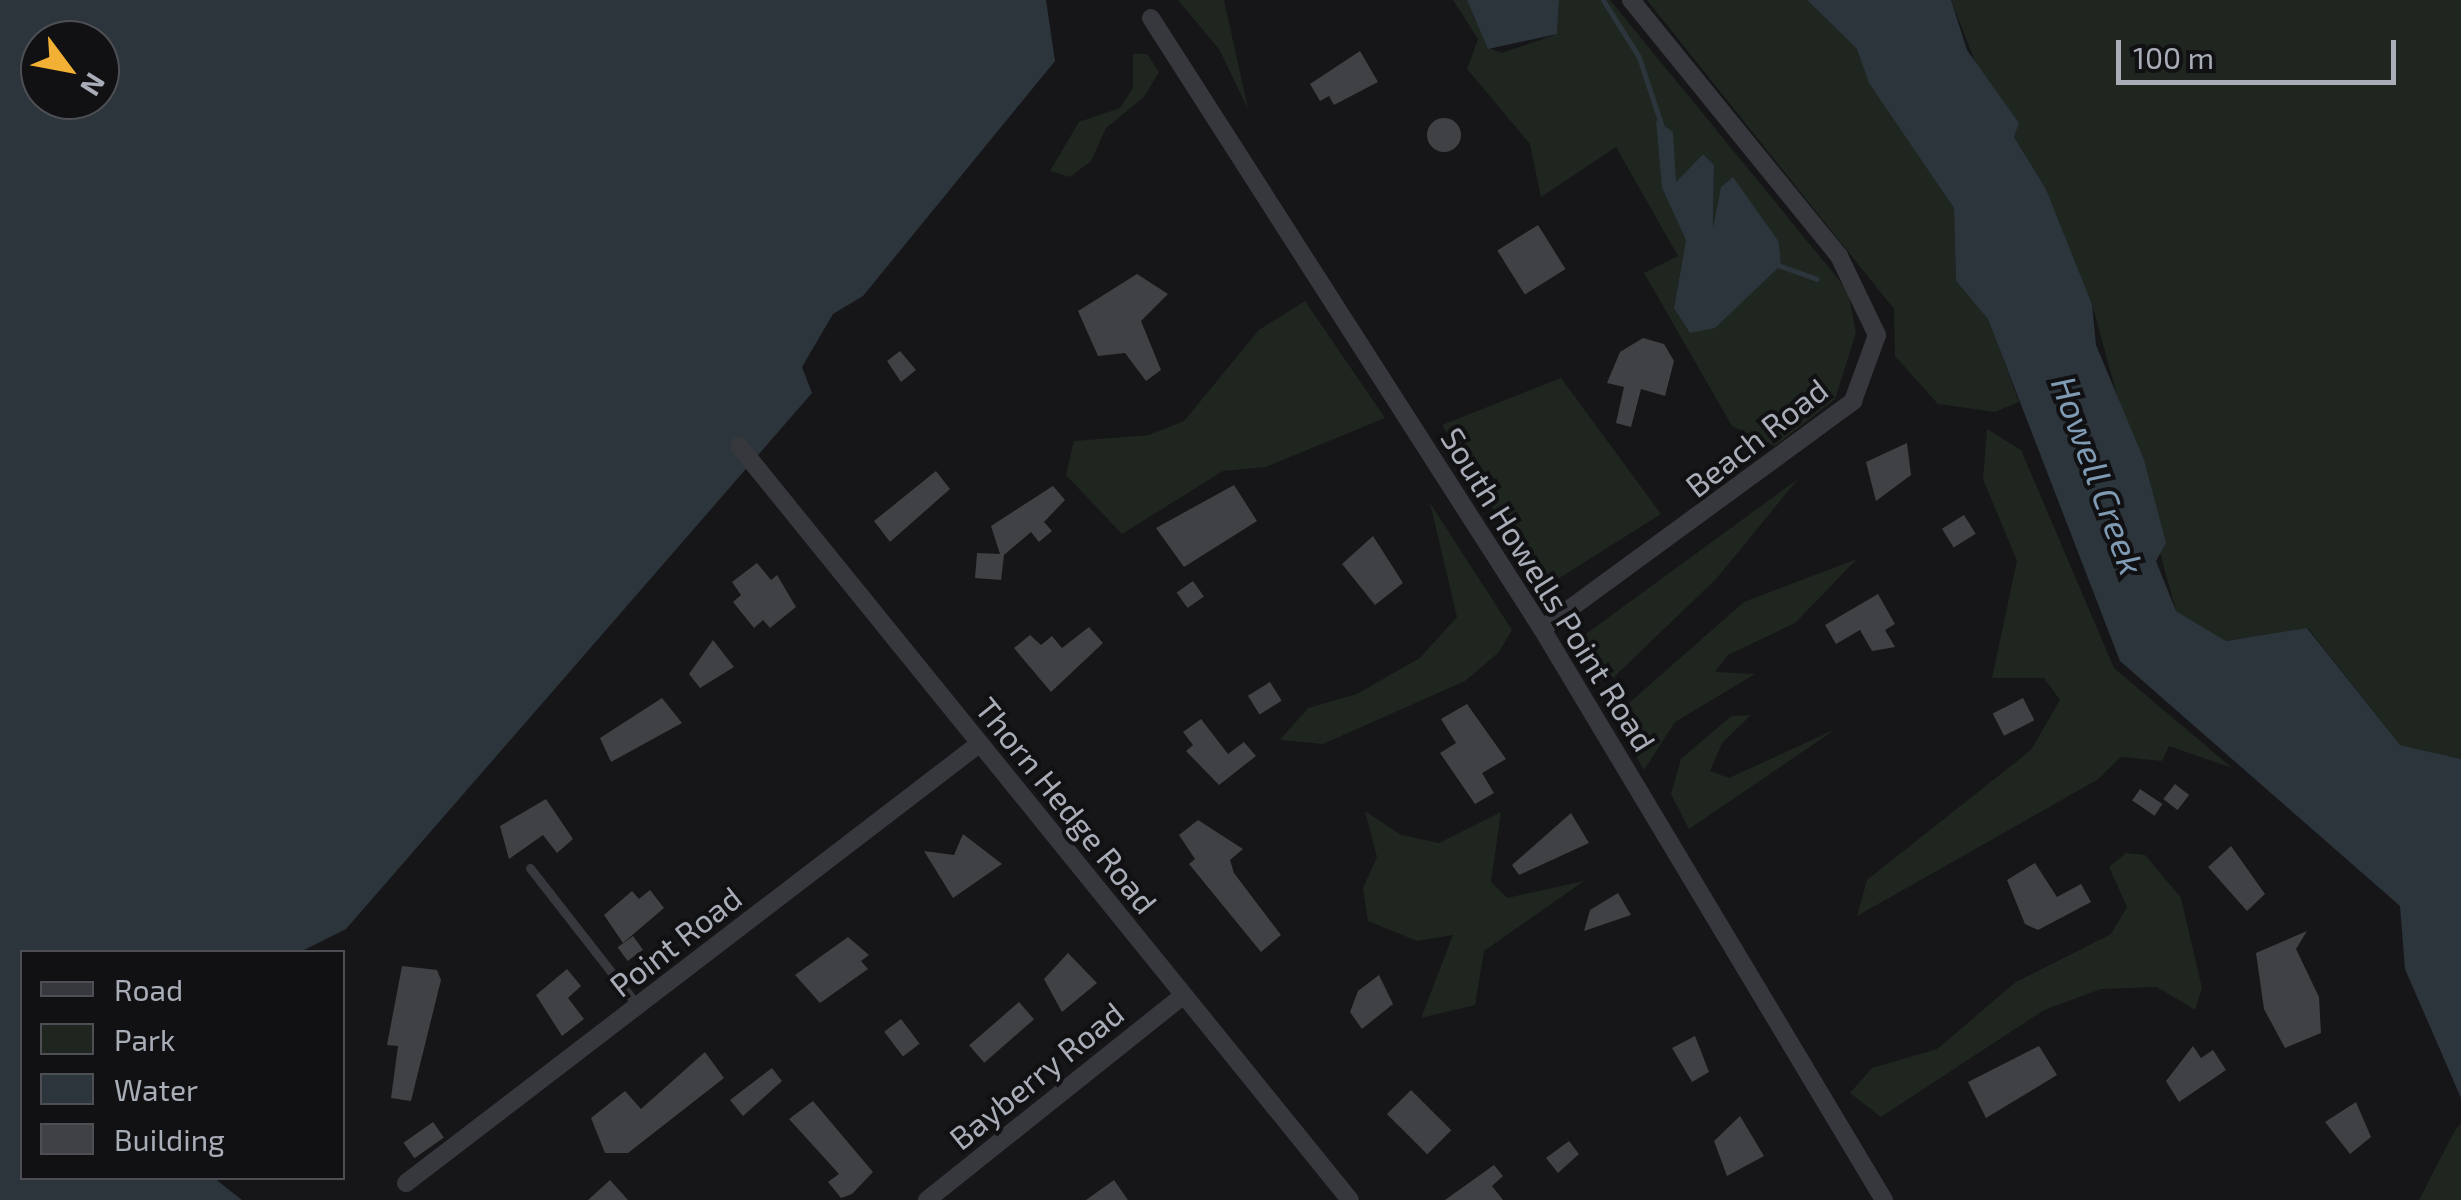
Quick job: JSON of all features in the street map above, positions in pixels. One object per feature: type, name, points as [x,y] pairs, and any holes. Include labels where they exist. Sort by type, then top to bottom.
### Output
[{"type":"street","name":"Beach Road","points":[[1542,629],[1853,401],[1876,335],[1839,256],[1631,0]]},
{"type":"street","name":"South Howells Point Road","points":[[1151,18],[1542,629],[1884,1200]]},
{"type":"street","name":"Thorn Hedge Road","points":[[739,446],[1350,1200]]},
{"type":"street","name":"Point Road","points":[[406,1183],[979,744]]},
{"type":"street","name":"Bayberry Road","points":[[927,1200],[1181,996]]},
{"type":"lane","points":[[530,868],[638,1007]]},
{"type":"green space","points":[[1178,0],[1224,0],[1248,109],[1219,49]]},
{"type":"green space","points":[[1453,0],[1467,0],[1488,48],[1502,53],[1557,34],[1559,0],[1610,0],[1848,291],[1856,333],[1835,399],[1775,446],[1732,426],[1644,273],[1678,256],[1616,147],[1541,197],[1530,144],[1467,69],[1478,39]],"holes":[[[1657,121],[1675,183],[1703,154],[1714,165],[1713,237],[1753,213],[1779,242],[1781,265],[1754,287],[1674,308],[1686,240]]]},
{"type":"green space","points":[[1647,0],[1807,0],[1857,49],[1954,208],[1956,281],[1988,318],[2019,402],[1995,412],[1938,404],[1895,356],[1894,309]]},
{"type":"green space","points":[[1951,0],[2461,0],[2461,759],[2400,745],[2308,628],[2226,641],[2176,611],[2092,304],[2046,189],[2014,137],[2019,123],[1976,64]]},
{"type":"green space","points":[[1133,54],[1147,54],[1159,72],[1144,97],[1106,128],[1091,161],[1070,177],[1050,171],[1079,122],[1120,108],[1133,88]]},
{"type":"green space","points":[[1305,301],[1385,418],[1266,467],[1223,471],[1122,534],[1066,475],[1074,441],[1149,435],[1184,421],[1259,330]]},
{"type":"green space","points":[[1561,378],[1661,514],[1542,589],[1442,425]]},
{"type":"green space","points":[[1987,429],[2021,450],[2114,668],[2232,768],[2169,746],[2162,761],[2121,757],[2097,780],[1857,916],[1867,880],[2031,750],[2060,700],[2044,678],[1992,678],[2017,561],[1983,479]]},
{"type":"green space","points":[[1798,479],[1717,578],[1613,678],[1579,639]]},
{"type":"green space","points":[[1430,503],[1512,630],[1499,652],[1465,681],[1323,744],[1280,740],[1308,708],[1357,694],[1420,658],[1457,617]]},
{"type":"green space","points":[[1857,559],[1795,623],[1728,655],[1715,672],[1755,674],[1675,722],[1644,770],[1613,717],[1744,602]]},
{"type":"green space","points":[[1751,715],[1722,743],[1710,771],[1729,778],[1836,729],[1689,829],[1671,794],[1681,759],[1731,716]]},
{"type":"green space","points":[[1365,811],[1401,835],[1439,843],[1501,812],[1491,882],[1507,898],[1584,881],[1484,951],[1475,1005],[1421,1018],[1453,935],[1417,941],[1368,921],[1363,888],[1377,857]]},
{"type":"green space","points":[[2126,853],[2145,855],[2181,898],[2202,988],[2195,1010],[2157,987],[2101,989],[2044,1010],[1881,1117],[1850,1093],[1872,1068],[1937,1049],[2016,982],[2111,934],[2127,907],[2109,867]]},
{"type":"green space","points":[[2461,1123],[2461,1200],[2419,1200],[2454,1132]]},
{"type":"water","points":[[0,0],[1046,0],[1055,61],[863,296],[833,314],[802,367],[812,393],[346,929],[304,950],[20,950],[20,1180],[217,1180],[242,1200],[0,1200]]},
{"type":"water","points":[[1467,0],[1559,0],[1557,34],[1488,49]]},
{"type":"water","name":"Howell Creek","points":[[1807,0],[1951,0],[1967,50],[2019,123],[2014,137],[2046,189],[2092,304],[2096,345],[2144,460],[2166,543],[2156,561],[2176,611],[2226,641],[2307,628],[2400,745],[2461,759],[2461,1098],[2405,969],[2400,906],[2120,661],[1988,319],[1956,281],[1954,208],[1869,83],[1857,49]]},
{"type":"water","points":[[1656,120],[1673,132],[1676,182],[1703,154],[1714,165],[1713,228],[1721,187],[1733,177],[1779,242],[1781,265],[1715,328],[1690,333],[1674,308],[1686,240],[1662,188]]},
{"type":"building","points":[[1360,51],[1378,82],[1334,105],[1329,96],[1320,101],[1310,84]]},
{"type":"building","points":[[1444,118],[1456,123],[1461,135],[1456,147],[1444,152],[1432,147],[1427,135],[1432,123]]},
{"type":"building","points":[[1538,225],[1566,269],[1525,295],[1497,250]]},
{"type":"building","points":[[1137,274],[1168,294],[1141,321],[1161,370],[1146,381],[1125,353],[1098,356],[1078,311]]},
{"type":"building","points":[[1643,338],[1664,344],[1674,361],[1665,396],[1641,389],[1631,427],[1616,423],[1624,387],[1607,383],[1620,352]]},
{"type":"building","points":[[900,351],[916,370],[901,382],[887,361]]},
{"type":"building","points":[[1907,443],[1911,475],[1876,501],[1866,462]]},
{"type":"building","points":[[936,471],[950,489],[890,542],[874,521]]},
{"type":"building","points":[[1234,485],[1257,521],[1184,567],[1156,528]]},
{"type":"building","points":[[1053,486],[1065,500],[1044,522],[1052,531],[1039,542],[1031,532],[1004,555],[1001,580],[975,578],[977,553],[1000,554],[991,526]]},
{"type":"building","points":[[1964,515],[1976,534],[1954,547],[1942,529]]},
{"type":"building","points":[[1373,536],[1403,583],[1375,605],[1342,564]]},
{"type":"building","points":[[757,563],[771,580],[777,575],[796,607],[770,628],[763,620],[754,628],[733,602],[741,595],[732,582]]},
{"type":"building","points":[[1193,581],[1204,597],[1188,608],[1177,592]]},
{"type":"building","points":[[1878,594],[1895,624],[1885,630],[1895,647],[1872,651],[1860,630],[1836,644],[1825,625]]},
{"type":"building","points":[[1089,627],[1103,643],[1051,692],[1014,648],[1030,635],[1041,645],[1052,636],[1062,648]]},
{"type":"building","points":[[713,640],[734,667],[700,688],[689,674]]},
{"type":"building","points":[[1270,682],[1282,701],[1260,714],[1248,696]]},
{"type":"building","points":[[662,698],[682,723],[611,762],[600,738]]},
{"type":"building","points":[[2023,698],[2034,720],[2004,736],[1993,713]]},
{"type":"building","points":[[1467,704],[1506,759],[1482,773],[1494,793],[1475,804],[1440,753],[1456,743],[1441,719]]},
{"type":"building","points":[[1201,719],[1228,754],[1244,742],[1256,756],[1219,785],[1186,751],[1193,745],[1183,732]]},
{"type":"building","points":[[2175,784],[2189,795],[2177,810],[2163,799]]},
{"type":"building","points":[[2140,789],[2162,804],[2155,816],[2132,801]]},
{"type":"building","points":[[546,799],[573,839],[557,853],[543,835],[509,859],[500,826]]},
{"type":"building","points":[[1571,813],[1589,843],[1519,875],[1512,865]]},
{"type":"building","points":[[1198,820],[1243,849],[1230,860],[1234,873],[1281,935],[1261,952],[1189,864],[1195,859],[1179,835]]},
{"type":"building","points":[[963,834],[1002,864],[953,898],[924,851],[954,855]]},
{"type":"building","points":[[2231,846],[2265,894],[2247,911],[2208,867]]},
{"type":"building","points":[[2035,863],[2057,897],[2081,884],[2091,902],[2038,930],[2025,924],[2007,880]]},
{"type":"building","points":[[650,890],[664,908],[623,943],[604,915],[632,891],[639,899]]},
{"type":"building","points":[[1618,893],[1631,915],[1584,931],[1590,910]]},
{"type":"building","points":[[2307,931],[2296,949],[2319,997],[2321,1033],[2285,1048],[2264,1009],[2256,953]]},
{"type":"building","points":[[633,936],[643,950],[628,961],[618,947]]},
{"type":"building","points":[[848,937],[869,955],[861,961],[868,969],[820,1003],[795,975]]},
{"type":"building","points":[[1068,953],[1097,983],[1062,1012],[1044,979]]},
{"type":"building","points":[[402,966],[437,970],[441,980],[411,1101],[391,1098],[398,1046],[387,1045]]},
{"type":"building","points":[[567,969],[581,986],[568,998],[584,1019],[562,1036],[536,995]]},
{"type":"building","points":[[1379,975],[1393,1004],[1362,1029],[1350,1012],[1358,991]]},
{"type":"building","points":[[1019,1002],[1034,1019],[984,1063],[969,1045]]},
{"type":"building","points":[[901,1019],[920,1044],[903,1056],[884,1032]]},
{"type":"building","points":[[1695,1036],[1709,1072],[1692,1082],[1672,1048]]},
{"type":"building","points":[[2039,1046],[2057,1075],[1986,1118],[1968,1082]]},
{"type":"building","points":[[2193,1046],[2201,1058],[2213,1050],[2226,1070],[2179,1102],[2166,1081]]},
{"type":"building","points":[[705,1052],[724,1078],[628,1153],[605,1153],[591,1118],[625,1091],[641,1109]]},
{"type":"building","points":[[772,1068],[782,1081],[743,1116],[730,1100]]},
{"type":"building","points":[[1411,1090],[1451,1130],[1427,1154],[1387,1114]]},
{"type":"building","points":[[813,1101],[873,1172],[852,1194],[841,1198],[828,1182],[839,1174],[789,1119]]},
{"type":"building","points":[[2356,1102],[2371,1137],[2350,1154],[2325,1122]]},
{"type":"building","points":[[1740,1116],[1764,1156],[1727,1176],[1714,1141]]},
{"type":"building","points":[[433,1122],[444,1138],[414,1158],[404,1143]]},
{"type":"building","points":[[1569,1141],[1579,1154],[1558,1173],[1546,1158]]},
{"type":"building","points":[[1494,1165],[1503,1176],[1492,1186],[1503,1200],[1445,1200]]},
{"type":"building","points":[[610,1180],[628,1200],[588,1200]]},
{"type":"building","points":[[1114,1180],[1128,1200],[1086,1200]]},
{"type":"waterway","points":[[1603,0],[1639,57],[1662,127]]},
{"type":"waterway","points":[[1778,265],[1817,279]]}]
